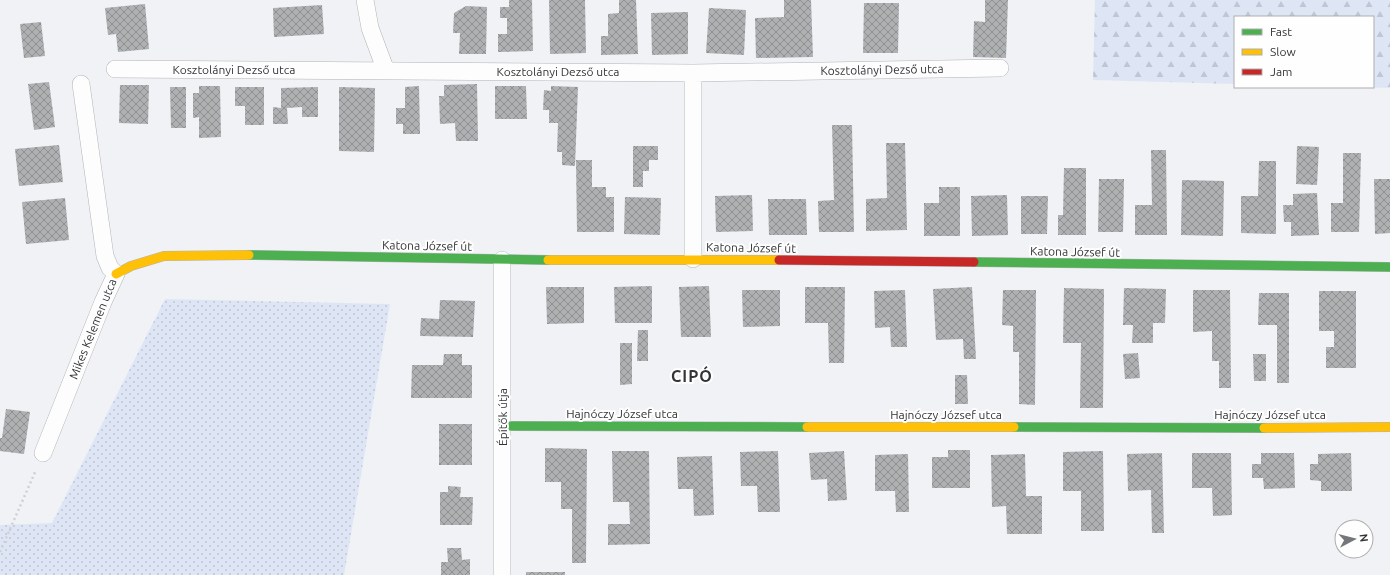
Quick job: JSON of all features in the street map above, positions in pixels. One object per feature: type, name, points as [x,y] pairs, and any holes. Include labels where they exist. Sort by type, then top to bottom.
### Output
[{"type":"street","points":[[365,0],[370,28],[386,71]]},
{"type":"street","name":"Kosztolányi Dezső utca","points":[[115,70],[693,73],[1000,68]]},
{"type":"street","points":[[693,73],[693,259]]},
{"type":"street","name":"Mikes Kelemen utca","points":[[43,453],[103,302],[116,274],[110,268],[104,256],[81,84]]},
{"type":"street","name":"Katona József út","points":[[116,274],[131,266],[164,256],[232,255],[502,260],[693,259],[1390,267]]},
{"type":"street","name":"Építők útja","points":[[502,260],[502,575]]},
{"type":"street","name":"Hajnóczy József utca","points":[[503,426],[1185,428],[1390,427]]},
{"type":"path","points":[[0,552],[43,453]]},
{"type":"green space","points":[[1095,0],[1390,0],[1390,88],[1374,88],[1374,16],[1234,16],[1234,84],[1093,80]]},
{"type":"green space","points":[[165,299],[390,304],[344,575],[0,575],[0,525],[52,523]]},
{"type":"building","points":[[509,0],[532,0],[533,51],[498,52],[498,34],[507,34],[507,18],[500,18],[500,7],[509,7]]},
{"type":"building","points":[[549,0],[585,0],[586,53],[550,54]]},
{"type":"building","points":[[619,0],[636,0],[638,54],[601,55],[601,36],[608,36],[608,14],[619,13]]},
{"type":"building","points":[[784,0],[811,0],[813,57],[756,58],[755,18],[784,17]]},
{"type":"building","points":[[985,0],[1008,0],[1006,58],[973,57],[974,21],[985,22]]},
{"type":"building","points":[[864,3],[899,3],[898,53],[863,53]]},
{"type":"building","points":[[145,4],[149,49],[118,52],[116,34],[108,35],[105,8]]},
{"type":"building","points":[[322,5],[324,34],[274,37],[273,8]]},
{"type":"building","points":[[466,6],[487,7],[486,54],[459,54],[460,33],[453,33],[454,13]]},
{"type":"building","points":[[709,8],[746,10],[744,55],[706,53]]},
{"type":"building","points":[[688,12],[688,54],[652,55],[651,13]]},
{"type":"building","points":[[41,22],[45,56],[24,58],[20,24]]},
{"type":"building","points":[[49,82],[55,127],[34,130],[28,84]]},
{"type":"building","points":[[477,84],[478,141],[456,141],[455,123],[440,124],[439,96],[444,96],[444,85]]},
{"type":"building","points":[[120,85],[149,85],[148,124],[119,123]]},
{"type":"building","points":[[199,86],[220,86],[221,137],[199,138],[199,117],[193,118],[193,93],[199,93]]},
{"type":"building","points":[[419,86],[420,134],[403,134],[403,124],[396,124],[396,108],[405,108],[405,87]]},
{"type":"building","points":[[495,86],[526,86],[527,119],[495,119]]},
{"type":"building","points":[[551,86],[578,87],[575,166],[562,165],[562,152],[557,152],[558,123],[549,123],[549,110],[543,110],[544,90],[551,91]]},
{"type":"building","points":[[170,87],[186,87],[186,128],[171,128]]},
{"type":"building","points":[[235,87],[264,87],[264,125],[245,125],[245,106],[235,106]]},
{"type":"building","points":[[318,87],[318,117],[302,117],[302,107],[287,108],[288,124],[273,124],[273,107],[281,108],[281,88]]},
{"type":"building","points":[[339,87],[375,88],[374,152],[339,151]]},
{"type":"building","points":[[832,125],[852,125],[854,232],[819,232],[818,201],[834,200]]},
{"type":"building","points":[[886,143],[905,143],[907,230],[866,231],[866,199],[887,198]]},
{"type":"building","points":[[59,145],[63,182],[19,186],[15,149]]},
{"type":"building","points":[[633,146],[658,146],[658,160],[649,160],[649,171],[643,171],[643,187],[633,187]]},
{"type":"building","points":[[1297,146],[1319,147],[1317,185],[1296,184]]},
{"type":"building","points":[[1151,150],[1166,150],[1167,235],[1135,235],[1135,205],[1152,205]]},
{"type":"building","points":[[1343,153],[1361,153],[1359,232],[1331,232],[1331,203],[1343,203]]},
{"type":"building","points":[[576,160],[592,160],[592,187],[606,187],[606,197],[614,197],[614,232],[577,232]]},
{"type":"building","points":[[1259,161],[1276,161],[1276,234],[1241,233],[1241,196],[1258,196]]},
{"type":"building","points":[[1064,168],[1086,168],[1086,235],[1058,235],[1058,215],[1063,215]]},
{"type":"building","points":[[1099,179],[1124,179],[1123,232],[1098,232]]},
{"type":"building","points":[[1374,179],[1390,179],[1390,233],[1375,234]]},
{"type":"building","points":[[1182,180],[1224,181],[1223,236],[1181,235]]},
{"type":"building","points":[[939,187],[960,187],[960,236],[924,236],[924,203],[939,203]]},
{"type":"building","points":[[1317,193],[1319,235],[1291,236],[1291,222],[1284,222],[1283,205],[1293,205],[1293,194]]},
{"type":"building","points":[[752,195],[753,231],[716,232],[715,196]]},
{"type":"building","points":[[1007,195],[1008,235],[972,236],[971,196]]},
{"type":"building","points":[[1021,196],[1048,196],[1047,234],[1021,234]]},
{"type":"building","points":[[625,197],[661,198],[660,235],[624,234]]},
{"type":"building","points":[[65,198],[69,240],[26,244],[22,202]]},
{"type":"building","points":[[768,199],[806,199],[807,235],[769,235]]},
{"type":"building","points":[[652,286],[652,323],[615,323],[614,287]]},
{"type":"building","points":[[709,286],[711,337],[681,337],[679,287]]},
{"type":"building","points":[[546,287],[584,287],[584,323],[547,324]]},
{"type":"building","points":[[805,287],[845,287],[844,363],[829,363],[828,323],[805,323]]},
{"type":"building","points":[[972,287],[976,359],[964,359],[963,339],[936,340],[933,289]]},
{"type":"building","points":[[1064,288],[1104,289],[1103,408],[1080,408],[1081,343],[1063,343]]},
{"type":"building","points":[[1124,288],[1166,289],[1165,323],[1153,323],[1153,343],[1132,343],[1133,325],[1123,325]]},
{"type":"building","points":[[742,290],[780,290],[780,326],[743,327]]},
{"type":"building","points":[[905,290],[907,347],[891,347],[890,327],[875,328],[874,291]]},
{"type":"building","points":[[1003,290],[1036,290],[1035,405],[1019,404],[1019,352],[1013,352],[1013,326],[1002,325]]},
{"type":"building","points":[[1193,290],[1230,290],[1231,388],[1219,388],[1219,361],[1212,361],[1212,331],[1193,332]]},
{"type":"building","points":[[1319,291],[1356,291],[1356,368],[1326,368],[1326,347],[1334,347],[1334,331],[1319,331]]},
{"type":"building","points":[[1259,293],[1289,293],[1289,383],[1277,383],[1277,325],[1258,325]]},
{"type":"building","points":[[440,300],[475,301],[473,337],[420,336],[421,318],[439,319]]},
{"type":"building","points":[[638,330],[648,330],[648,361],[637,361]]},
{"type":"building","points":[[620,343],[632,343],[632,384],[620,385]]},
{"type":"building","points":[[1138,353],[1140,378],[1125,379],[1123,354]]},
{"type":"building","points":[[444,354],[462,354],[462,365],[472,365],[472,398],[411,398],[412,365],[443,365]]},
{"type":"building","points":[[1253,354],[1266,354],[1266,381],[1254,381]]},
{"type":"building","points":[[955,375],[967,375],[968,404],[955,404]]},
{"type":"building","points":[[6,409],[30,412],[24,454],[0,451],[0,438],[2,438]]},
{"type":"building","points":[[439,424],[472,424],[472,465],[439,465]]},
{"type":"building","points":[[545,448],[587,449],[586,563],[572,563],[572,509],[561,509],[561,482],[545,482]]},
{"type":"building","points":[[948,450],[970,450],[970,488],[932,488],[932,457],[948,457]]},
{"type":"building","points":[[612,451],[649,451],[650,544],[608,545],[608,524],[630,524],[629,502],[613,502]]},
{"type":"building","points":[[778,451],[780,512],[758,512],[757,486],[741,486],[740,452]]},
{"type":"building","points":[[844,451],[847,500],[828,501],[827,479],[811,480],[809,453]]},
{"type":"building","points":[[1103,451],[1104,531],[1081,531],[1081,491],[1063,491],[1063,452]]},
{"type":"building","points":[[1162,453],[1164,533],[1152,533],[1151,490],[1128,491],[1127,454]]},
{"type":"building","points":[[1192,453],[1231,453],[1232,515],[1213,516],[1212,488],[1192,488]]},
{"type":"building","points":[[1261,453],[1294,453],[1295,488],[1264,489],[1263,478],[1252,478],[1252,464],[1261,464]]},
{"type":"building","points":[[1351,453],[1352,491],[1321,491],[1321,481],[1310,480],[1310,464],[1318,464],[1318,454]]},
{"type":"building","points":[[908,454],[909,512],[896,512],[895,491],[875,491],[875,455]]},
{"type":"building","points":[[1025,454],[1026,496],[1042,496],[1042,534],[1007,534],[1006,506],[992,507],[991,455]]},
{"type":"building","points":[[712,456],[714,515],[694,516],[693,489],[678,489],[677,457]]},
{"type":"building","points":[[448,486],[461,487],[460,497],[473,497],[472,525],[440,525],[440,492],[448,492]]},
{"type":"building","points":[[447,548],[461,548],[462,560],[470,559],[470,575],[441,575],[441,562],[448,562]]},
{"type":"building","points":[[526,572],[565,572],[565,575],[526,575]]},
{"type":"traffic: fast","points":[[249,255],[548,260]]},
{"type":"traffic: fast","points":[[974,262],[1390,267]]},
{"type":"traffic: fast","points":[[503,426],[807,427]]},
{"type":"traffic: fast","points":[[1014,427],[1264,428]]},
{"type":"traffic: slow","points":[[116,274],[131,266],[164,256],[249,255]]},
{"type":"traffic: slow","points":[[548,260],[779,260]]},
{"type":"traffic: slow","points":[[807,427],[1014,427]]},
{"type":"traffic: slow","points":[[1264,428],[1390,427]]},
{"type":"traffic: jam","points":[[779,260],[974,262]]},
{"type":"district","name":"CIPÓ","points":[[692,376]]}]
